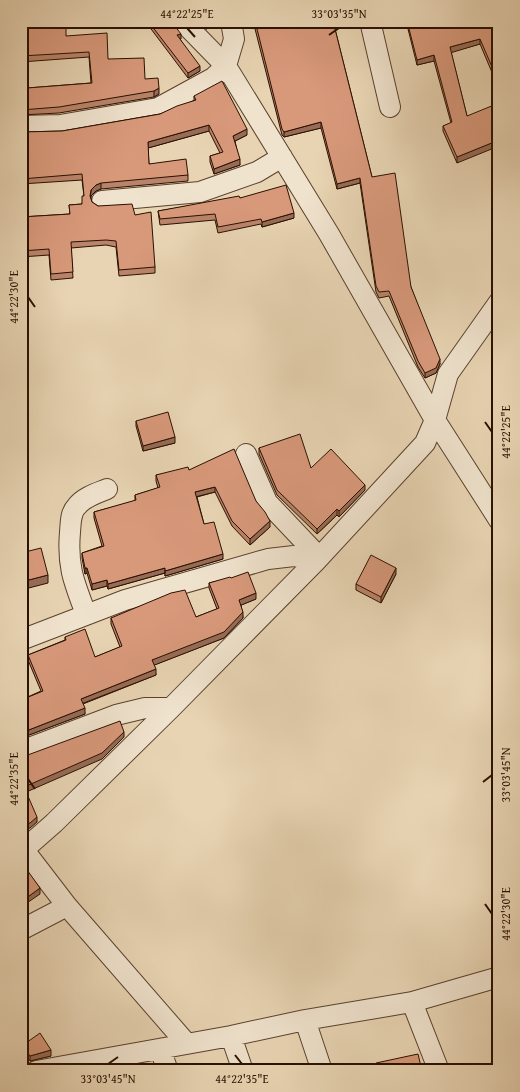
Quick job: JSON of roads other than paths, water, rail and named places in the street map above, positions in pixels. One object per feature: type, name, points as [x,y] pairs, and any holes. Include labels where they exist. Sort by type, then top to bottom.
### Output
[{"type":"street","points":[[182,21],[226,66],[328,234],[435,420],[499,520]]},
{"type":"street","points":[[21,126],[60,126],[158,108],[213,78],[226,66],[234,39],[231,21]]},
{"type":"street","points":[[370,21],[390,107]]},
{"type":"street","points":[[102,201],[200,192],[257,172],[282,157]]},
{"type":"street","points":[[187,1044],[67,906],[23,851],[171,708],[317,559],[425,442],[435,420],[448,374],[499,302]]},
{"type":"street","points":[[246,454],[267,502],[317,559]]},
{"type":"street","points":[[86,614],[70,573],[68,550],[71,516],[77,506],[87,498],[107,488]]},
{"type":"street","points":[[21,640],[124,600],[268,559],[294,556],[317,559]]},
{"type":"street","points":[[21,751],[116,715],[145,708],[171,708]]},
{"type":"street","points":[[21,930],[67,906]]},
{"type":"street","points":[[36,1071],[230,1036],[304,1020],[412,1002],[499,977]]},
{"type":"street","points":[[412,1002],[439,1071]]},
{"type":"street","points":[[304,1020],[322,1071]]},
{"type":"street","points":[[230,1036],[243,1071]]},
{"type":"street","points":[[160,1048],[168,1071]]}]
